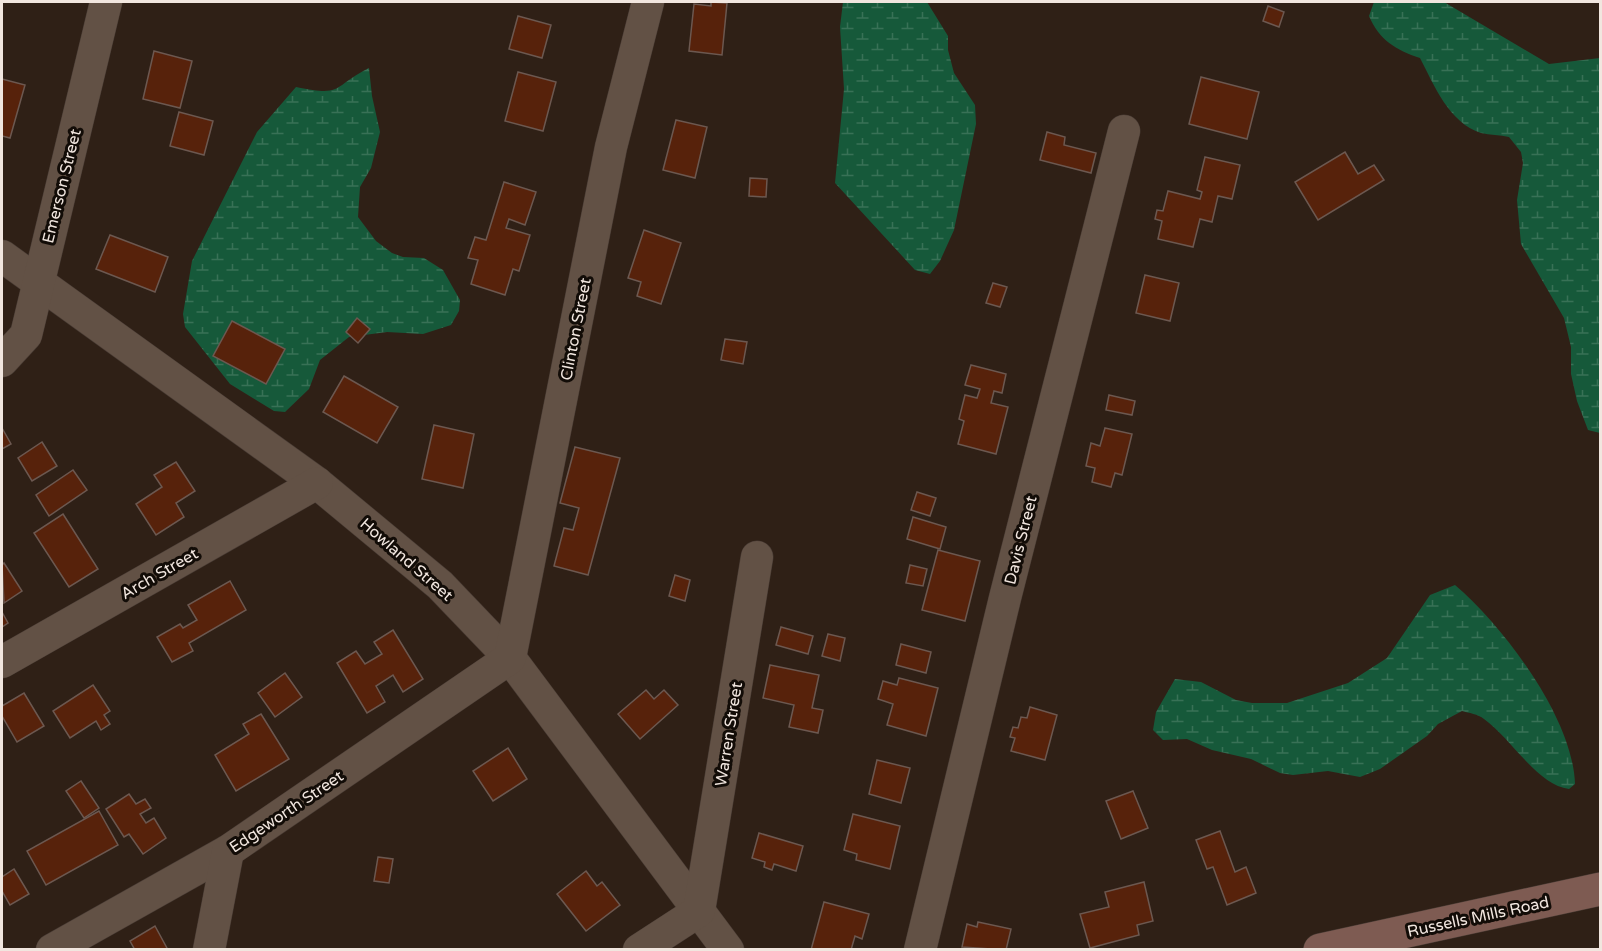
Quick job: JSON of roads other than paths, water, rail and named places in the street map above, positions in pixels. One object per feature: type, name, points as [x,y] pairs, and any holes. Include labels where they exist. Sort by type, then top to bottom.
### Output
[{"type":"main road","name":"Russells Mills Road","points":[[1320,950],[1600,889]]},
{"type":"street","name":"Emerson Street","points":[[2,361],[26,335],[106,2]]},
{"type":"street","name":"Clinton Street","points":[[510,658],[611,147],[648,2]]},
{"type":"street","name":"Davis Street","points":[[920,950],[1005,598],[1124,131]]},
{"type":"street","name":"Howland Street","points":[[2,256],[317,483],[421,568],[510,658],[728,950]]},
{"type":"street","name":"Arch Street","points":[[2,662],[317,483]]},
{"type":"street","name":"Warren Street","points":[[699,911],[758,557]]},
{"type":"street","name":"Edgeworth Street","points":[[52,950],[228,851],[510,658]]},
{"type":"street","points":[[209,950],[228,851]]},
{"type":"street","points":[[639,950],[699,911]]}]
